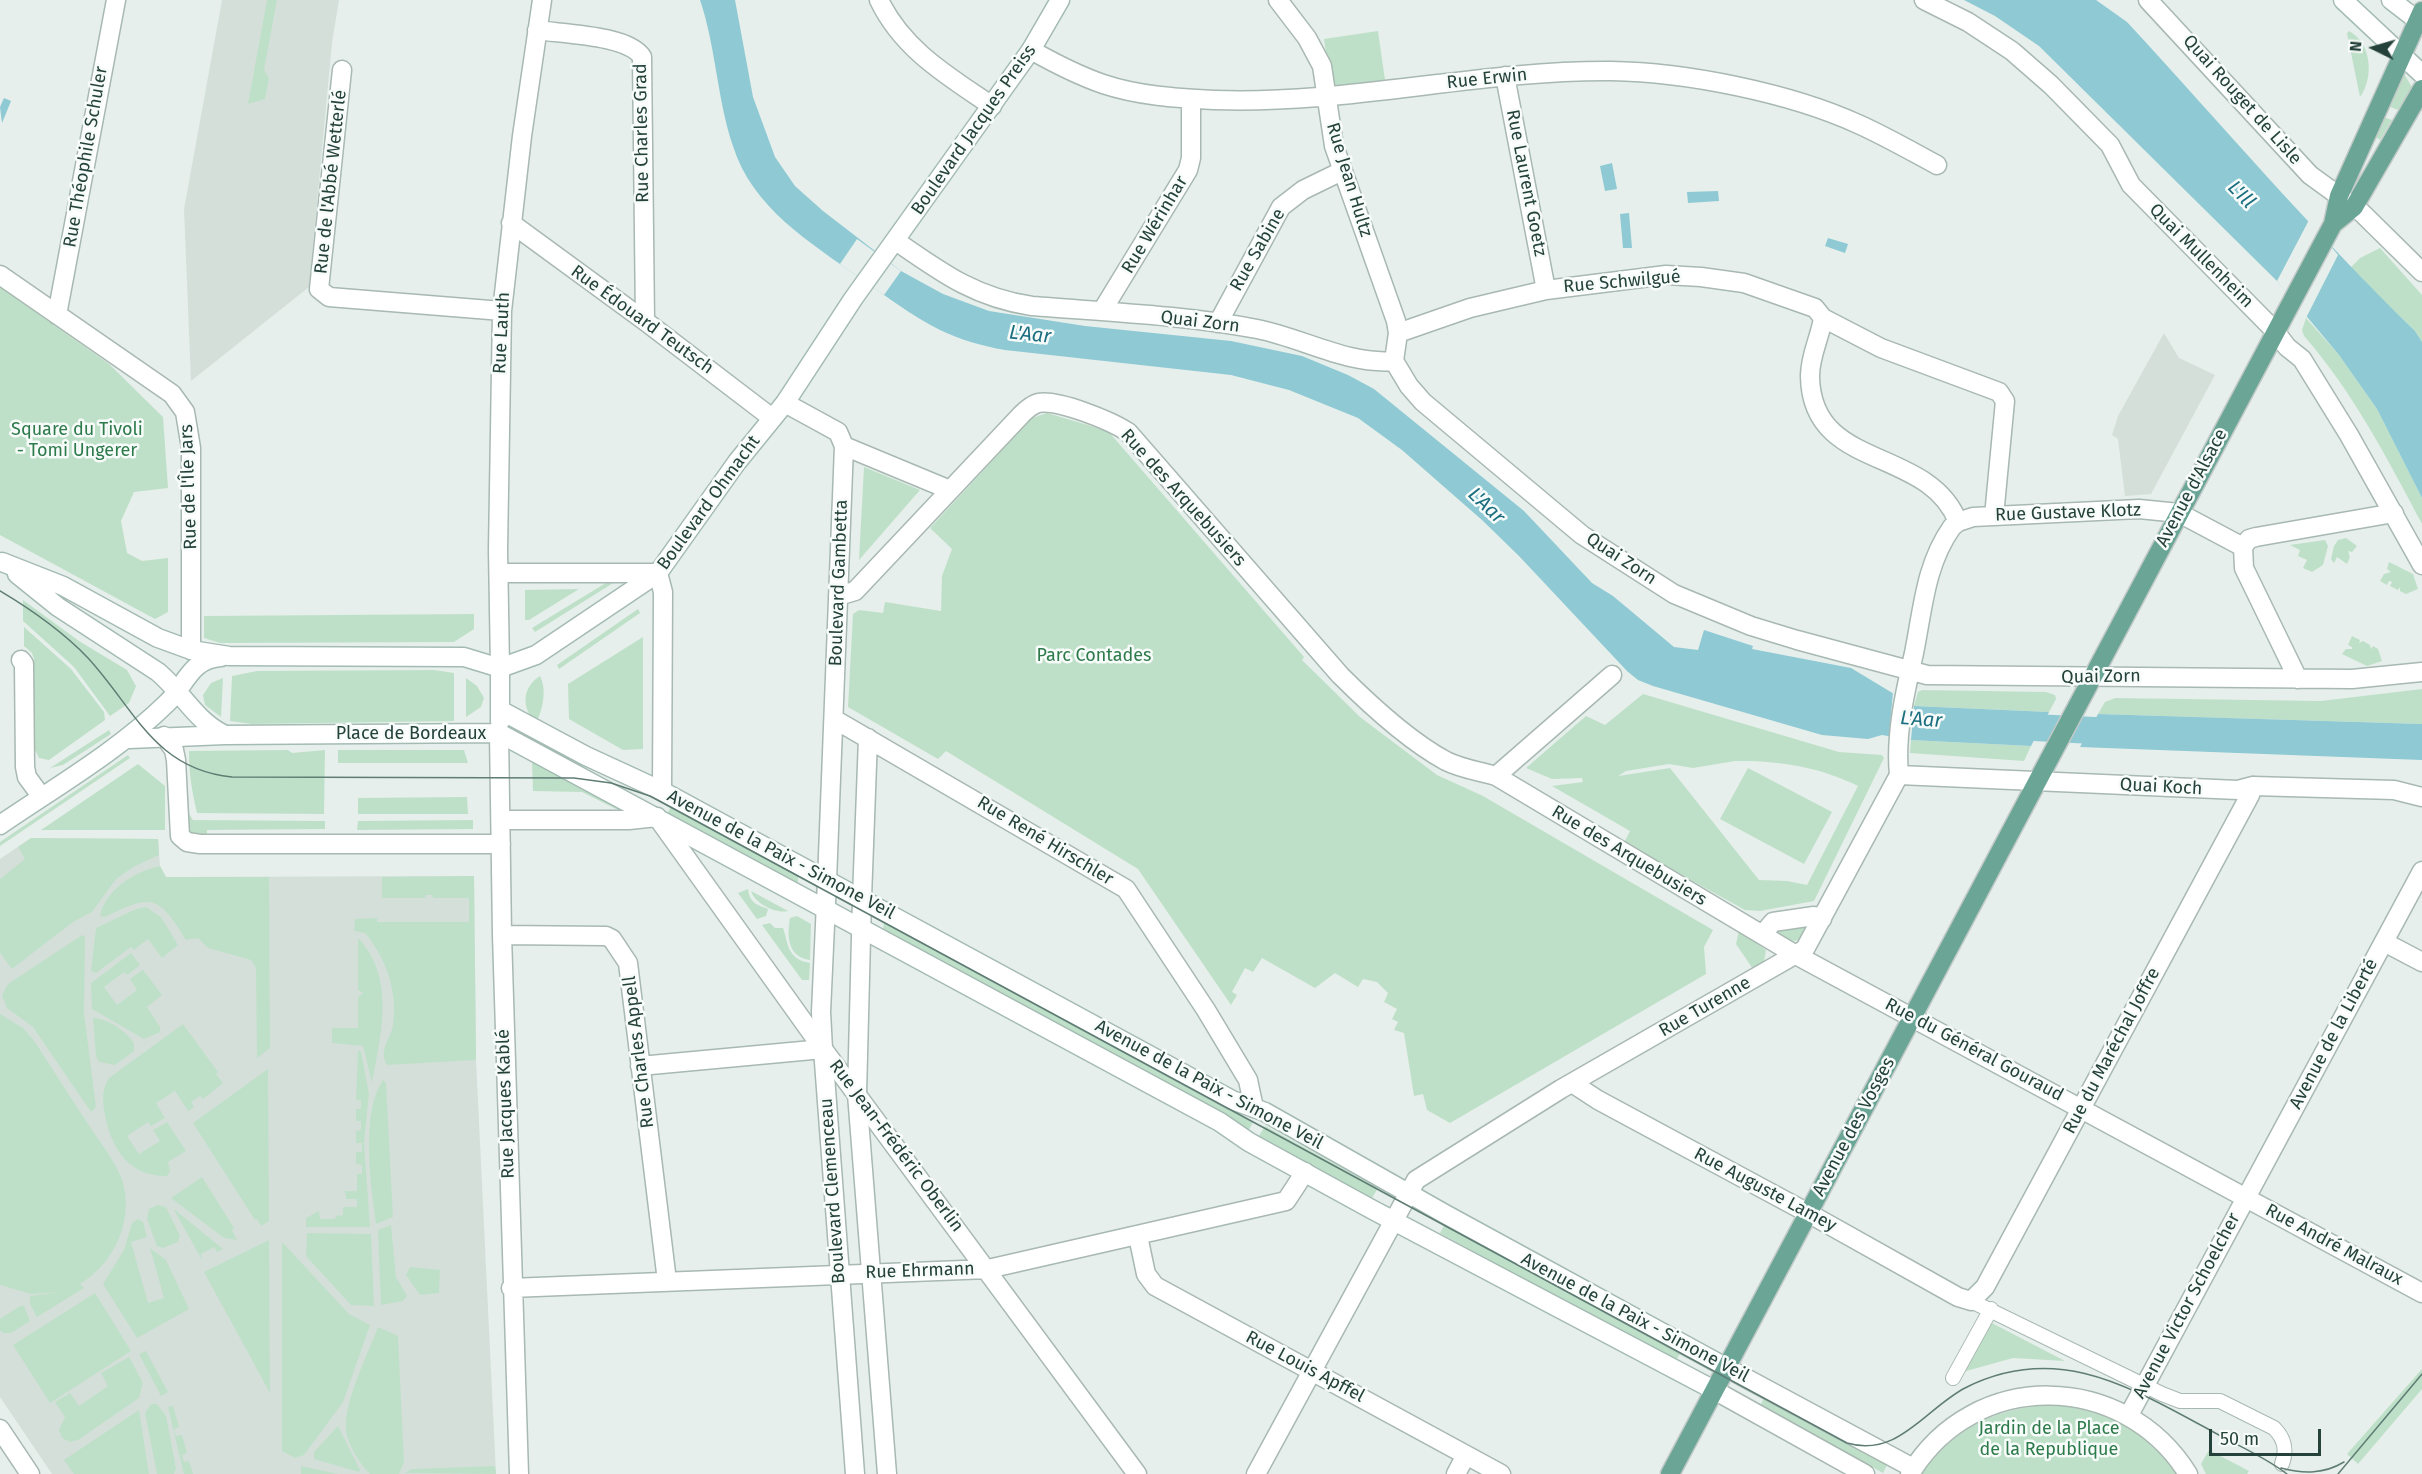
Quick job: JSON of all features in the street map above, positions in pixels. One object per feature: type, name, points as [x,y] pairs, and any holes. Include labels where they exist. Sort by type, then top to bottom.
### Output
[{"type":"main road","points":[[2329,231],[2339,196],[2401,54],[2420,18]]},
{"type":"main road","points":[[2329,231],[2354,207],[2422,89]]},
{"type":"main road","name":"Avenue d'Alsace","points":[[2079,701],[2329,231]]},
{"type":"main road","name":"Avenue des Vosges","points":[[1670,1474],[2079,701]]},
{"type":"street","name":"Rue Théophile Schuler","points":[[57,315],[116,0]]},
{"type":"street","name":"Rue Lauth","points":[[500,668],[502,311],[511,223],[542,0]]},
{"type":"street","points":[[879,0],[895,28],[922,57],[992,106]]},
{"type":"street","name":"Boulevard Jacques Preiss","points":[[866,282],[1031,50],[1060,0]]},
{"type":"street","name":"Rue Jean Hultz","points":[[1278,0],[1316,53],[1322,66],[1334,146],[1398,333]]},
{"type":"street","name":"Quai Mullenheim","points":[[1924,0],[1968,22],[2012,51],[2051,85],[2110,145],[2131,185],[2276,331],[2287,348],[2302,360],[2349,435],[2422,565]]},
{"type":"street","name":"Quai Rouget de Lisle","points":[[2148,0],[2310,175],[2354,207],[2422,272]]},
{"type":"street","points":[[2343,0],[2422,74]]},
{"type":"street","points":[[2391,0],[2420,18]]},
{"type":"street","name":"Rue Charles Grad","points":[[537,30],[621,42],[638,51],[642,57],[645,321]]},
{"type":"street","name":"Rue Erwin","points":[[1031,50],[1069,71],[1104,84],[1151,95],[1191,99],[1275,100],[1327,97],[1505,76],[1614,71],[1721,84],[1785,99],[1857,124],[1937,165]]},
{"type":"street","name":"Rue de l'Abbé Wetterlé","points":[[342,70],[319,289],[329,297],[502,311]]},
{"type":"street","name":"Rue Laurent Goetz","points":[[1505,76],[1546,290]]},
{"type":"street","name":"Rue Wérinhar","points":[[1102,311],[1188,170],[1191,158],[1191,99]]},
{"type":"street","name":"Rue Sabine","points":[[1218,323],[1281,207],[1303,190],[1342,171]]},
{"type":"street","name":"Rue Édouard Teutsch","points":[[511,223],[772,418]]},
{"type":"street","name":"Quai Zorn","points":[[897,241],[956,281],[986,296],[1032,306],[1218,323],[1281,334],[1366,362],[1394,361],[1415,395],[1538,500],[1582,535],[1674,594],[1751,626],[1908,671],[1927,675],[2065,678],[2092,676],[2298,679],[2352,679],[2422,672]]},
{"type":"street","name":"Rue de l'Île Jars","points":[[0,275],[172,394],[185,412],[191,448],[191,650]]},
{"type":"street","name":"Rue Schwilgué","points":[[1398,333],[1470,308],[1546,290],[1666,275],[1701,277],[1762,289],[1815,308],[1823,318],[1905,358],[1999,392],[2005,401],[1994,516]]},
{"type":"street","name":"Boulevard Ohmacht","points":[[500,668],[536,655],[658,573],[785,403],[866,282]]},
{"type":"street","points":[[1823,318],[1812,355],[1810,377],[1813,399],[1824,423],[1844,443],[1919,477],[1944,500],[1958,522]]},
{"type":"street","points":[[1394,361],[1398,333]]},
{"type":"street","points":[[785,403],[838,432],[844,446],[950,490]]},
{"type":"street","name":"Rue des Arquebusiers","points":[[838,596],[855,591],[1035,404],[1052,404],[1114,422],[1128,432],[1239,562],[1363,698],[1440,757],[1457,765],[1496,776],[1796,955]]},
{"type":"street","name":"Boulevard Gambetta","points":[[826,907],[844,446]]},
{"type":"street","name":"Rue Gustave Klotz","points":[[1958,522],[1973,517],[2139,508],[2179,513]]},
{"type":"street","points":[[2179,513],[2243,547]]},
{"type":"street","points":[[2298,679],[2244,568],[2243,547],[2249,539],[2256,537],[2394,513]]},
{"type":"street","name":"Rue Turenne","points":[[1256,1474],[1416,1180],[1572,1083],[1805,949],[1899,775],[1900,738],[1908,671],[1929,573],[1949,532],[1958,522]]},
{"type":"street","points":[[1,562],[63,586],[152,635],[191,650],[228,656],[464,657],[500,668]]},
{"type":"street","points":[[1,562],[58,607],[158,672],[177,690],[198,718],[225,735]]},
{"type":"street","points":[[499,573],[658,573],[663,592],[662,791]]},
{"type":"street","points":[[0,825],[129,739],[168,702],[186,676],[204,660],[228,656]]},
{"type":"street","points":[[21,660],[24,664],[25,767],[27,777],[41,796]]},
{"type":"street","name":"Place de Bordeaux","points":[[129,739],[225,735],[500,733],[500,668]]},
{"type":"street","points":[[1496,776],[1612,675]]},
{"type":"street","name":"Avenue de la Paix - Simone Veil","points":[[500,710],[555,741],[662,791],[1232,1100],[1254,1108],[1912,1471]]},
{"type":"street","points":[[834,719],[868,738],[861,927]]},
{"type":"street","name":"Avenue de la Paix - Simone Veil","points":[[500,733],[826,907],[1220,1122],[1249,1142],[1714,1390],[1865,1474]]},
{"type":"street","name":"Rue Jacques Kablé","points":[[500,733],[502,935],[511,1288],[519,1474]]},
{"type":"street","points":[[164,736],[174,750],[178,825],[180,836],[187,842],[200,844],[501,844]]},
{"type":"street","name":"Rue René Hirschler","points":[[868,738],[1126,889],[1211,1017],[1243,1071],[1248,1080],[1254,1108]]},
{"type":"street","name":"Quai Koch","points":[[1899,775],[2238,790],[2253,786],[2394,790],[2422,796]]},
{"type":"street","name":"Rue du Maréchal Joffre","points":[[1964,1299],[1985,1287],[2253,786]]},
{"type":"street","points":[[501,820],[657,818]]},
{"type":"street","name":"Rue Jean-Frédéric Oberlin","points":[[657,818],[823,1049],[988,1269],[1137,1474]]},
{"type":"street","name":"Avenue de la Liberté","points":[[2245,1197],[2422,871]]},
{"type":"street","name":"Boulevard Clemenceau","points":[[826,907],[823,1049],[855,1474]]},
{"type":"street","points":[[1762,935],[1773,922],[1814,916],[1822,919]]},
{"type":"street","name":"Boulevard Clemenceau","points":[[861,927],[857,1094],[887,1474]]},
{"type":"street","name":"Rue Charles Appell","points":[[502,935],[598,934],[612,939],[628,963],[667,1281]]},
{"type":"street","points":[[2384,942],[2422,962]]},
{"type":"street","name":"Rue du Général Gouraud","points":[[1796,955],[2245,1197]]},
{"type":"street","points":[[640,1066],[823,1049]]},
{"type":"street","name":"Rue Auguste Lamey","points":[[1572,1083],[1598,1100],[1964,1299]]},
{"type":"street","name":"Rue Ehrmann","points":[[511,1288],[988,1269],[1286,1201],[1305,1172]]},
{"type":"street","name":"Rue André Malraux","points":[[2245,1197],[2422,1293]]},
{"type":"street","name":"Avenue Victor Schoelcher","points":[[2129,1415],[2245,1197]]},
{"type":"street","name":"Rue Louis Apffel","points":[[1138,1236],[1146,1274],[1155,1286],[1502,1474]]},
{"type":"street","points":[[1964,1299],[1991,1309],[2162,1394],[2180,1401],[2220,1401],[2274,1428],[2280,1433],[2286,1448],[2282,1464]]},
{"type":"street","points":[[1953,1378],[1991,1309]]},
{"type":"street","points":[[1912,1471],[1941,1436],[1979,1410],[2014,1398],[2050,1394],[2095,1401],[2129,1415],[2157,1434],[2188,1474]]},
{"type":"street","points":[[0,1429],[30,1474]]},
{"type":"street","points":[[1456,1474],[1466,1455]]},
{"type":"shaded area","points":[[222,0],[339,0],[332,43],[309,287],[191,381],[184,209]]},
{"type":"shaded area","points":[[2164,333],[2179,358],[2215,375],[2151,494],[2125,496],[2118,439],[2112,435],[2118,416]]},
{"type":"shaded area","points":[[31,838],[158,839],[160,866],[166,877],[474,876],[476,1060],[496,1474],[52,1474],[0,1397],[0,859]]},
{"type":"green space","points":[[267,0],[277,0],[264,70],[269,78],[265,99],[248,104]]},
{"type":"green space","points":[[1378,31],[1385,80],[1331,88],[1324,39]]},
{"type":"green space","points":[[2349,31],[2362,44],[2368,61],[2367,80],[2360,97],[2347,33]]},
{"type":"green space","points":[[2403,72],[2412,87],[2398,110],[2388,106]]},
{"type":"green space","points":[[2383,117],[2392,120],[2380,140],[2375,136]]},
{"type":"green space","points":[[2380,248],[2422,295],[2422,342],[2415,331],[2350,268],[2360,258]]},
{"type":"green space","name":"Square du Tivoli - Tomi Ungerer","points":[[0,287],[109,364],[163,417],[168,488],[134,492],[121,521],[127,553],[142,561],[168,558],[168,612],[155,619],[0,535]]},
{"type":"green space","points":[[2306,318],[2339,355],[2377,409],[2422,498],[2422,524],[2354,403],[2322,357],[2304,336],[2302,330]]},
{"type":"green space","name":"Parc Contades","points":[[1047,413],[1108,431],[1304,657],[1302,660],[1360,717],[1437,775],[1483,796],[1713,930],[1704,947],[1706,974],[1450,1123],[1427,1110],[1423,1094],[1414,1096],[1404,1033],[1394,1030],[1398,1022],[1392,1019],[1397,1009],[1384,1002],[1388,993],[1377,982],[1363,979],[1358,987],[1335,973],[1315,988],[1262,958],[1253,972],[1245,968],[1232,992],[1237,995],[1231,1005],[1138,869],[946,751],[938,759],[848,707],[853,614],[859,610],[883,613],[885,602],[941,611],[942,576],[952,549],[930,528],[1032,418]]},
{"type":"green space","points":[[864,467],[920,490],[859,560]]},
{"type":"green space","points":[[2346,538],[2357,546],[2352,552],[2348,551],[2350,557],[2347,564],[2337,557],[2334,563],[2331,559],[2334,546],[2338,540]]},
{"type":"green space","points":[[2325,540],[2328,546],[2323,565],[2312,572],[2303,568],[2307,560],[2298,556],[2300,550],[2290,545]]},
{"type":"green space","points":[[2389,562],[2413,574],[2418,589],[2406,594],[2400,591],[2400,587],[2398,590],[2390,586],[2392,582],[2389,581],[2387,585],[2380,581],[2384,574],[2391,572],[2387,569]]},
{"type":"green space","points":[[614,578],[618,580],[535,632],[532,628]]},
{"type":"green space","points":[[579,589],[529,620],[525,620],[525,590]]},
{"type":"green space","points":[[23,600],[79,641],[127,670],[136,686],[129,703],[110,716],[74,667],[23,621]]},
{"type":"green space","points":[[638,609],[640,613],[559,669],[557,665]]},
{"type":"green space","points":[[474,614],[474,629],[454,642],[220,643],[204,638],[204,616]]},
{"type":"green space","points":[[24,627],[71,669],[104,712],[105,720],[49,760],[39,758],[34,748],[34,659],[32,653],[24,646]]},
{"type":"green space","points":[[2352,636],[2360,640],[2359,643],[2363,641],[2370,645],[2371,649],[2373,646],[2378,649],[2382,661],[2367,666],[2342,654],[2346,649],[2352,649],[2348,645]]},
{"type":"green space","points":[[643,637],[643,749],[623,750],[569,719],[568,684]]},
{"type":"green space","points":[[434,670],[454,673],[454,721],[252,724],[230,721],[232,676],[257,671]]},
{"type":"green space","points":[[540,676],[543,700],[536,723],[528,711],[526,698],[530,686]]},
{"type":"green space","points":[[223,678],[221,717],[205,705],[203,695],[211,683]]},
{"type":"green space","points":[[466,678],[477,686],[484,698],[481,707],[466,717]]},
{"type":"green space","points":[[2422,689],[2422,724],[2098,714],[2105,702],[2115,698],[2321,701]]},
{"type":"green space","points":[[1922,690],[2046,692],[2055,695],[2056,699],[2049,712],[1914,706],[1918,692]]},
{"type":"green space","points":[[1643,694],[1839,752],[1882,755],[1884,758],[1814,901],[1760,911],[1745,910],[1624,843],[1630,831],[1552,786],[1583,782],[1582,778],[1552,779],[1526,768],[1586,716],[1605,725]],"holes":[[[1735,761],[1782,763],[1814,769],[1858,786],[1807,885],[1787,881],[1759,880],[1670,768],[1618,776],[1626,771],[1669,764],[1693,768]]]},
{"type":"green space","points":[[109,730],[111,734],[63,765],[50,768]]},
{"type":"green space","points":[[1911,740],[2031,746],[2024,761],[1910,753]]},
{"type":"green space","points":[[288,750],[292,753],[325,750],[324,814],[197,813],[191,783],[189,751]]},
{"type":"green space","points":[[338,750],[464,750],[468,763],[338,763]]},
{"type":"green space","points":[[128,755],[130,758],[0,846],[0,842]]},
{"type":"green space","points":[[532,760],[627,806],[626,814],[582,792],[533,791]]},
{"type":"green space","points":[[138,764],[165,786],[165,830],[41,830]]},
{"type":"green space","points":[[1748,768],[1832,812],[1804,864],[1720,819]]},
{"type":"green space","points":[[185,794],[188,796],[189,814],[193,820],[325,821],[325,829],[207,830],[207,839],[188,834]]},
{"type":"green space","points":[[467,797],[468,814],[358,814],[358,798]]},
{"type":"green space","points":[[672,804],[798,873],[798,886],[667,814]]},
{"type":"green space","points":[[473,820],[473,829],[357,830],[358,821]]},
{"type":"green space","points":[[31,838],[158,839],[159,855],[133,867],[116,879],[92,912],[73,922],[12,969],[0,953],[0,879],[25,859],[18,847]]},
{"type":"green space","points":[[160,866],[166,877],[269,877],[270,1048],[257,1058],[256,968],[251,960],[208,948],[198,938],[186,940],[168,914],[160,906],[152,903],[133,904],[105,917],[100,916],[108,898],[122,883],[131,877]]},
{"type":"green space","points":[[474,876],[476,1060],[387,1065],[384,1055],[393,1025],[392,988],[379,953],[365,933],[354,931],[355,919],[377,918],[377,922],[469,922],[469,898],[433,898],[432,895],[426,895],[425,898],[382,898],[382,877],[377,877]]},
{"type":"green space","points":[[748,889],[753,901],[768,909],[766,916],[757,919],[738,893]]},
{"type":"green space","points":[[751,891],[788,911],[783,912],[766,907],[753,896]]},
{"type":"green space","points":[[146,907],[161,917],[178,945],[162,958],[148,939],[134,950],[131,947],[96,973],[91,971],[96,928],[136,909]]},
{"type":"green space","points":[[797,916],[811,924],[810,960],[797,955],[790,944],[790,918]]},
{"type":"green space","points":[[884,920],[1253,1122],[1249,1130],[883,932]]},
{"type":"green space","points":[[770,923],[775,928],[783,928],[789,949],[796,958],[810,963],[809,980],[802,980],[762,925]]},
{"type":"green space","points":[[1809,924],[1803,936],[1796,941],[1776,934],[1777,928]]},
{"type":"green space","points":[[1739,931],[1766,950],[1764,962],[1753,969],[1736,944]]},
{"type":"green space","points":[[82,935],[85,937],[84,1013],[96,1107],[91,1112],[33,1027],[7,1008],[2,995],[8,984]]},
{"type":"green space","points":[[358,938],[370,954],[382,989],[382,1027],[372,1083],[363,1046],[332,1043],[332,1028],[358,1028],[358,997],[363,993],[358,990]]},
{"type":"green space","points":[[131,953],[140,965],[127,975],[124,972],[104,987],[117,1005],[137,990],[130,979],[143,970],[162,995],[147,1007],[160,1027],[160,1032],[144,1039],[92,1009],[91,983]]},
{"type":"green space","points":[[0,1014],[23,1028],[35,1042],[111,1159],[121,1177],[125,1192],[124,1223],[119,1238],[103,1264],[80,1284],[84,1288],[37,1317],[30,1304],[30,1296],[61,1292],[31,1294],[0,1285]]},
{"type":"green space","points":[[93,1018],[110,1023],[131,1038],[134,1051],[115,1065],[99,1062],[96,1056]]},
{"type":"green space","points":[[183,1024],[218,1072],[216,1074],[223,1083],[203,1099],[200,1096],[191,1102],[194,1107],[188,1111],[175,1091],[156,1103],[165,1118],[151,1126],[148,1122],[127,1136],[139,1154],[160,1141],[153,1130],[167,1122],[186,1151],[168,1162],[170,1171],[167,1176],[154,1175],[134,1167],[119,1152],[106,1120],[103,1093],[109,1078]]},
{"type":"green space","points":[[358,1051],[361,1051],[369,1094],[364,1143],[370,1227],[306,1227],[306,1218],[319,1211],[320,1219],[335,1219],[336,1216],[343,1215],[343,1207],[357,1207],[357,1199],[346,1199],[345,1191],[357,1191],[357,1174],[362,1174],[362,1165],[356,1164],[356,1152],[362,1152],[362,1143],[356,1143],[356,1131],[361,1130],[361,1121],[356,1121],[356,1109],[361,1109],[361,1100],[356,1100]]},
{"type":"green space","points":[[268,1069],[269,1221],[261,1226],[193,1123]]},
{"type":"green space","points":[[383,1080],[386,1083],[393,1217],[376,1224],[370,1170],[369,1130],[376,1094]]},
{"type":"green space","points":[[1265,1126],[1378,1188],[1372,1198],[1259,1136]]},
{"type":"green space","points":[[202,1177],[234,1228],[232,1230],[237,1240],[224,1238],[171,1198]]},
{"type":"green space","points":[[158,1205],[166,1207],[180,1236],[178,1242],[163,1248],[157,1246],[147,1219],[149,1209]]},
{"type":"green space","points":[[174,1210],[223,1249],[217,1252],[214,1247],[201,1254],[202,1260]]},
{"type":"green space","points":[[138,1219],[143,1222],[147,1237],[131,1242],[148,1303],[164,1298],[150,1248],[166,1260],[189,1309],[137,1338],[103,1284],[124,1250],[132,1223]]},
{"type":"green space","points":[[1445,1224],[1681,1352],[1675,1362],[1440,1233]]},
{"type":"green space","points":[[391,1225],[396,1277],[407,1296],[403,1301],[381,1305],[378,1230]]},
{"type":"green space","points":[[307,1233],[371,1234],[374,1306],[351,1305],[306,1256]]},
{"type":"green space","points":[[269,1240],[270,1393],[204,1272]]},
{"type":"green space","points":[[282,1242],[349,1314],[370,1325],[343,1402],[304,1455],[295,1458],[282,1451]]},
{"type":"green space","points":[[410,1267],[440,1270],[439,1293],[420,1295],[406,1275]]},
{"type":"green space","points":[[95,1293],[131,1351],[50,1403],[13,1345]]},
{"type":"green space","points":[[20,1306],[24,1306],[30,1321],[11,1333],[3,1333],[0,1330],[0,1319]]},
{"type":"green space","points":[[1988,1321],[2065,1361],[2013,1358],[1959,1373]]},
{"type":"green space","points":[[378,1327],[398,1336],[404,1462],[399,1474],[370,1474],[355,1453],[346,1429],[346,1418],[353,1392]]},
{"type":"green space","points":[[146,1351],[168,1392],[161,1396],[139,1354]]},
{"type":"green space","points":[[129,1357],[143,1383],[139,1398],[78,1440],[70,1442],[62,1438],[59,1430],[65,1417],[55,1402],[70,1393],[79,1406],[108,1386],[101,1373]]},
{"type":"green space","points":[[2422,1369],[2422,1389],[2358,1464],[2347,1454]]},
{"type":"green space","points":[[1764,1398],[1887,1465],[1883,1473],[1760,1406]]},
{"type":"green space","points":[[151,1404],[157,1404],[166,1416],[176,1468],[174,1474],[157,1474],[145,1413]]},
{"type":"green space","name":"Jardin de la Place de la Republique","points":[[2047,1404],[2088,1411],[2120,1423],[2149,1443],[2178,1474],[1920,1474],[1948,1444],[1975,1424],[2007,1412]]},
{"type":"green space","points":[[173,1406],[179,1427],[174,1429],[176,1436],[182,1435],[187,1453],[182,1455],[184,1462],[189,1461],[193,1474],[184,1474],[168,1407]]},
{"type":"green space","points":[[139,1410],[149,1474],[74,1474],[64,1460]]},
{"type":"green space","points":[[338,1426],[359,1472],[314,1459],[314,1452]]},
{"type":"green space","points":[[2209,1450],[2249,1471],[2247,1474],[2206,1474],[2201,1464]]},
{"type":"green space","points":[[301,1466],[338,1474],[301,1474]]},
{"type":"green space","points":[[495,1466],[496,1474],[405,1473],[412,1469]]},
{"type":"water","points":[[700,0],[735,0],[753,97],[775,157],[795,186],[823,211],[901,271],[943,294],[989,311],[1085,326],[1231,341],[1302,356],[1348,375],[1374,389],[1524,511],[1592,583],[1613,596],[1674,647],[1698,650],[1704,630],[1753,646],[1752,649],[1851,668],[1914,706],[2049,712],[2031,746],[1911,740],[1882,735],[1868,739],[1822,735],[1653,686],[1638,680],[1627,671],[1482,520],[1402,450],[1358,418],[1289,390],[1231,375],[1005,350],[964,340],[930,324],[889,299],[803,237],[769,206],[754,188],[733,146],[723,110],[710,36]]},
{"type":"water","name":"L'Ill","points":[[1964,0],[2096,0],[2127,22],[2305,217],[2415,331],[2422,342],[2422,498],[2377,409],[2339,355],[2277,281],[2039,46],[1995,16]]},
{"type":"water","points":[[4,98],[11,101],[2,123],[0,107]]},
{"type":"water","points":[[1612,163],[1617,189],[1605,191],[1600,166]]},
{"type":"water","points":[[1718,191],[1719,201],[1688,203],[1687,192]]},
{"type":"water","points":[[1629,213],[1632,248],[1623,248],[1620,214]]},
{"type":"water","points":[[1828,238],[1848,244],[1845,253],[1825,246]]},
{"type":"water","points":[[2098,714],[2422,724],[2422,760],[2080,747]]},
{"type":"pier","points":[[2309,220],[2338,255],[2306,318],[2277,281]]},
{"type":"pier","points":[[857,239],[901,271],[884,295],[840,264]]},
{"type":"pier","points":[[1893,692],[1914,706],[1911,740],[1889,736]]},
{"type":"waterway","name":"L'Aar","points":[[2004,726],[2124,732]]},
{"type":"tram line","points":[[0,591],[46,622],[78,648],[104,677],[148,734],[183,762],[205,772],[232,777],[574,778],[611,783],[650,796],[1847,1443],[1865,1446],[1881,1444],[1896,1438],[1965,1388],[1998,1375],[2030,1369],[2061,1369],[2091,1375],[2149,1398],[2259,1456],[2287,1474]]},
{"type":"tram line","points":[[2338,1474],[2422,1374]]},
{"type":"tram line","points":[[2281,1468],[2314,1472],[2329,1469],[2344,1462]]}]
